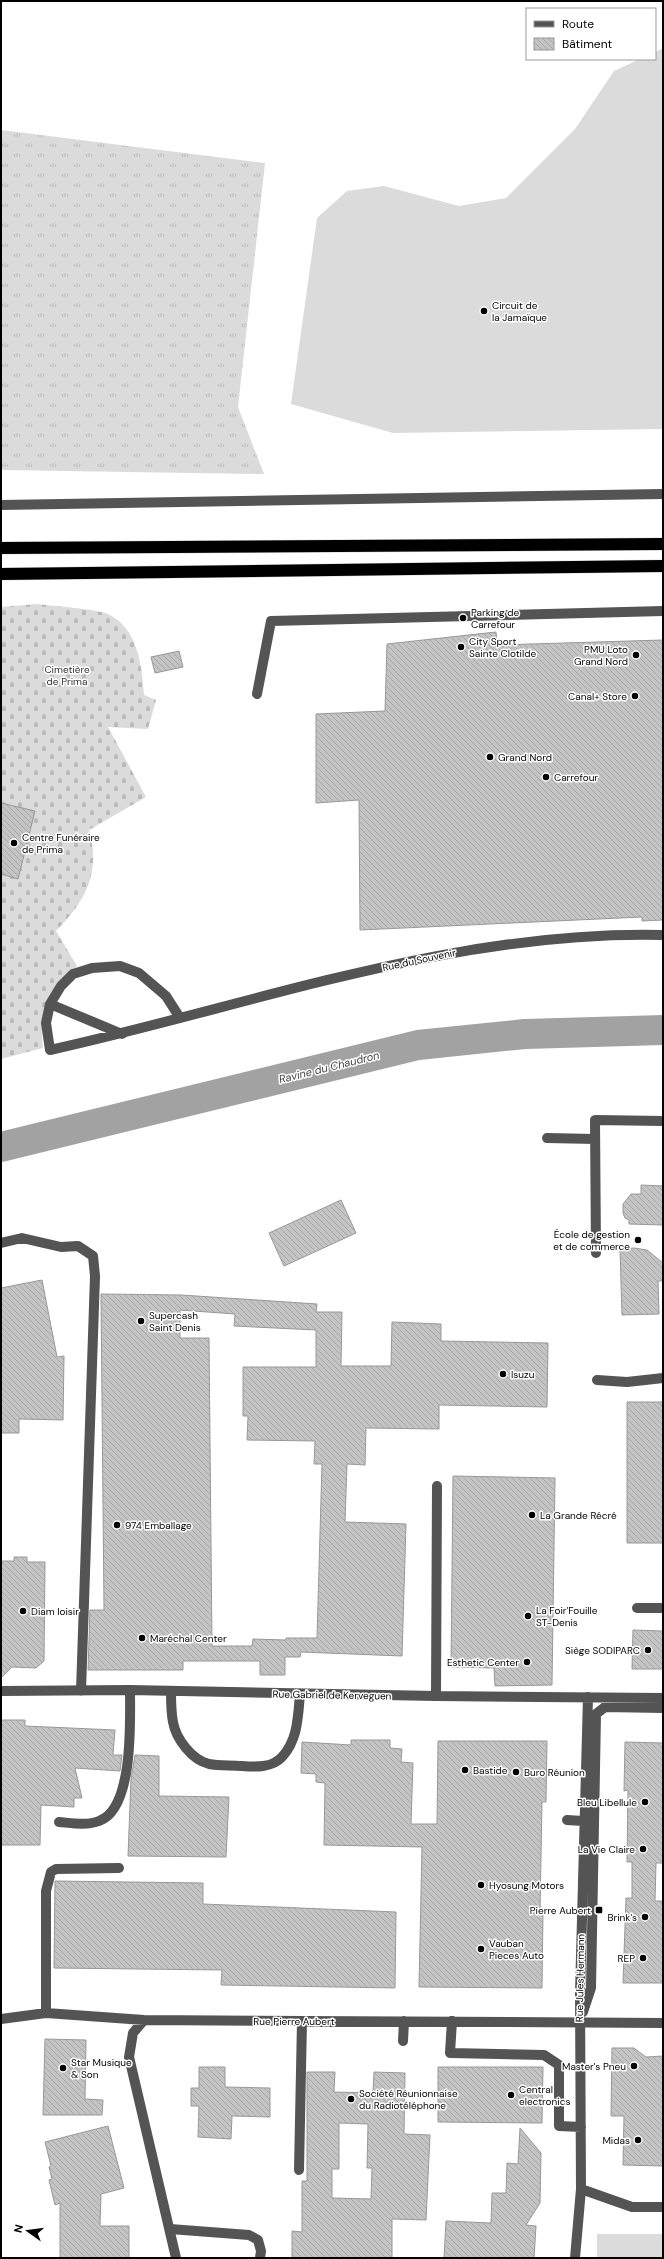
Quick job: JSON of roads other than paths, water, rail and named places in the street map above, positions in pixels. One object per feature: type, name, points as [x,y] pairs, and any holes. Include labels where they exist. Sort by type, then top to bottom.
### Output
[{"type":"highway","points":[[1,548],[663,544]]},
{"type":"highway","points":[[1,574],[663,566]]},
{"type":"street","points":[[1,505],[663,494]]},
{"type":"street","points":[[257,694],[271,621],[663,611]]},
{"type":"street","name":"Rue du Souvenir","points":[[50,1004],[46,1023],[50,1050],[123,1034],[373,969],[452,952],[543,940],[623,934],[663,935]]},
{"type":"street","points":[[123,1034],[50,1004],[61,986],[73,974],[92,968],[120,966],[139,973],[156,986],[180,1018]]},
{"type":"street","points":[[596,1253],[595,1120],[663,1121]]},
{"type":"street","points":[[547,1138],[595,1139]]},
{"type":"street","points":[[1,1243],[22,1238],[61,1247],[78,1246],[93,1256],[95,1284],[81,1691]]},
{"type":"street","points":[[597,1380],[627,1382],[663,1378]]},
{"type":"street","points":[[436,1696],[437,1486]]},
{"type":"street","points":[[637,1608],[663,1608]]},
{"type":"street","points":[[59,1822],[99,1822],[106,1817],[116,1805],[128,1760],[130,1742],[130,1690]]},
{"type":"street","name":"Rue Gabriel de Kerveguen","points":[[1,1691],[130,1690],[300,1694],[663,1698]]},
{"type":"street","points":[[171,1692],[173,1723],[188,1751],[195,1758],[209,1764],[246,1766],[269,1766],[282,1758],[294,1736],[300,1694]]},
{"type":"street","name":"Rue Jules Hermann","points":[[575,2258],[581,2189],[580,2022],[583,1821],[588,1697]]},
{"type":"street","points":[[580,2022],[591,1988],[596,1714],[605,1707],[663,1708]]},
{"type":"street","points":[[567,1820],[583,1821]]},
{"type":"street","points":[[46,2013],[46,1890],[51,1872],[56,1869],[119,1868]]},
{"type":"street","name":"Rue Pierre Aubert","points":[[1,2019],[46,2013],[144,2020],[663,2023]]},
{"type":"street","points":[[144,2020],[133,2033],[129,2057],[176,2258]]},
{"type":"street","points":[[299,2170],[302,2021]]},
{"type":"street","points":[[403,2041],[404,2021]]},
{"type":"street","points":[[452,2021],[450,2053],[544,2055],[559,2065],[559,2126],[581,2127]]},
{"type":"street","points":[[581,2189],[632,2207],[663,2207]]},
{"type":"street","points":[[170,2229],[249,2235],[258,2240],[261,2251],[260,2258]]},
{"type":"waterway","name":"Ravine du Chaudron","points":[[1,1147],[418,1045],[525,1034],[663,1030]]},
{"type":"place","name":"Circuit de la Jamaïque","points":[[484,311]]},
{"type":"place","name":"Parking de Carrefour","points":[[463,618]]},
{"type":"place","name":"City Sport Sainte Clotilde","points":[[461,647]]},
{"type":"place","name":"PMU Loto Grand Nord","points":[[636,655]]},
{"type":"place","name":"Canal+ Store","points":[[635,696]]},
{"type":"place","name":"Grand Nord","points":[[490,757]]},
{"type":"place","name":"Carrefour","points":[[546,777]]},
{"type":"place","name":"Centre Funéraire de Prima","points":[[14,843]]},
{"type":"place","name":"École de gestion et de commerce","points":[[638,1240]]},
{"type":"place","name":"Supercash Saint Denis","points":[[141,1321]]},
{"type":"place","name":"Isuzu","points":[[503,1374]]},
{"type":"place","name":"La Grande Récré","points":[[532,1515]]},
{"type":"place","name":"974 Emballage","points":[[117,1525]]},
{"type":"place","name":"Diam loisir","points":[[23,1611]]},
{"type":"place","name":"La Foir'Fouille ST-Denis","points":[[528,1616]]},
{"type":"place","name":"Maréchal Center","points":[[142,1638]]},
{"type":"place","name":"Siège SODIPARC","points":[[648,1650]]},
{"type":"place","name":"Esthetic Center","points":[[527,1662]]},
{"type":"place","name":"Bastide","points":[[465,1770]]},
{"type":"place","name":"Buro Réunion","points":[[516,1772]]},
{"type":"place","name":"Bleu Libellule","points":[[645,1802]]},
{"type":"place","name":"La Vie Claire","points":[[643,1849]]},
{"type":"place","name":"Hyosung Motors","points":[[481,1885]]},
{"type":"place","name":"Pierre Aubert","points":[[599,1910]]},
{"type":"place","name":"Brink's","points":[[645,1917]]},
{"type":"place","name":"Vauban Pieces Auto","points":[[481,1949]]},
{"type":"place","name":"REP","points":[[643,1958]]},
{"type":"place","name":"Master's Pneu","points":[[634,2066]]},
{"type":"place","name":"Star Musique & Son","points":[[63,2068]]},
{"type":"place","name":"Central electronics","points":[[511,2095]]},
{"type":"place","name":"Société Réunionnaise du Radiotéléphone","points":[[351,2099]]},
{"type":"place","name":"Midas","points":[[638,2140]]},
{"type":"park label","name":"Cimetière de Prima","points":[[67,674]]}]
